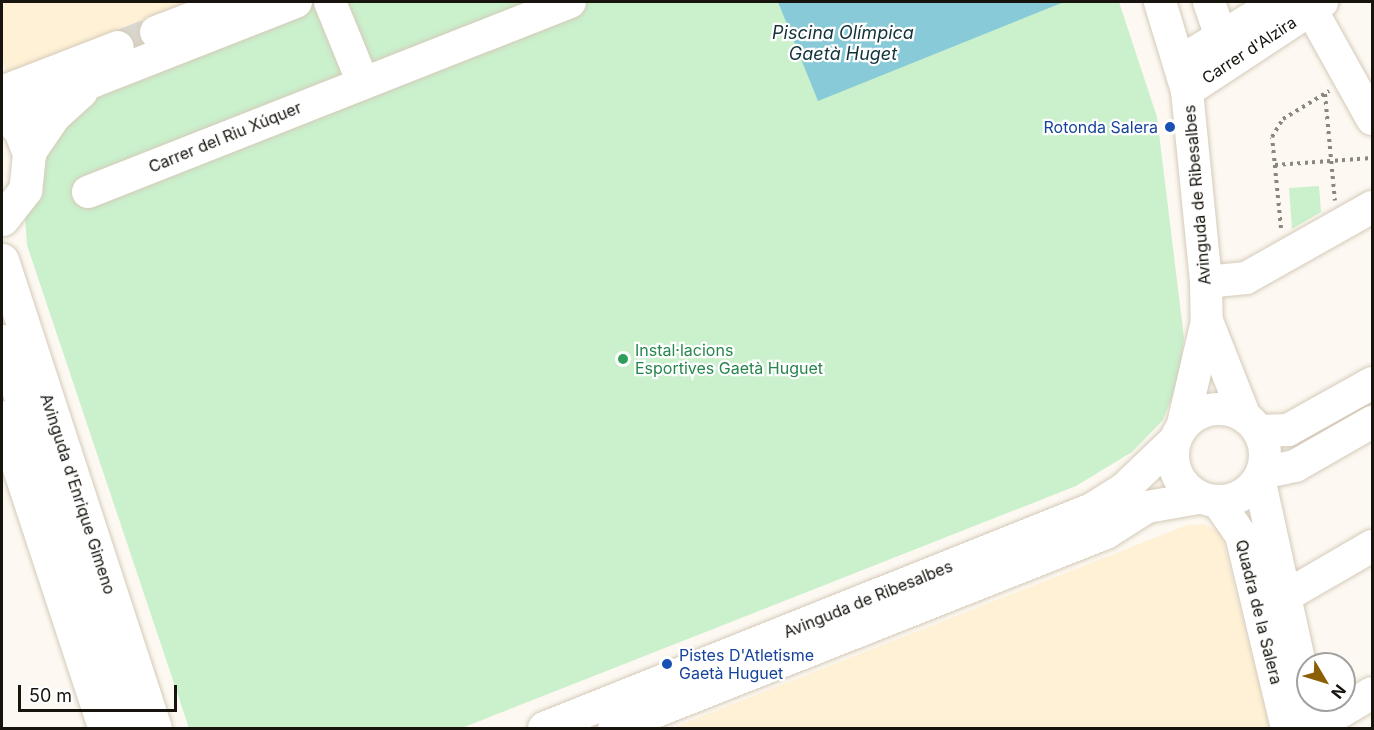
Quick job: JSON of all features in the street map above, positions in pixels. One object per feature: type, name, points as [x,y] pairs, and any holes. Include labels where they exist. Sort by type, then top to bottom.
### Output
[{"type":"main road","points":[[2,111],[20,130],[29,154],[25,190],[2,221]]},
{"type":"main road","name":"Avinguda d'Enrique Gimeno","points":[[2,260],[155,729]]},
{"type":"main road","name":"Avinguda d'Enrique Gimeno","points":[[2,340],[130,729]]},
{"type":"street","points":[[156,32],[235,2],[286,5]]},
{"type":"street","points":[[330,2],[363,83]]},
{"type":"street","name":"Carrer del Riu Xúquer","points":[[88,192],[570,2]]},
{"type":"street","name":"Avinguda de Ribesalbes","points":[[544,729],[1092,509],[1125,489],[1178,432],[1207,321],[1206,282],[1183,76],[1160,2]]},
{"type":"street","points":[[1209,2],[1221,36]]},
{"type":"street","name":"Carrer d'Alzira","points":[[1183,76],[1221,36],[1279,2]]},
{"type":"street","points":[[1314,4],[1337,86],[1372,119]]},
{"type":"street","name":"Carrer d'Alzira","points":[[1183,76],[1314,4]]},
{"type":"street","points":[[2,111],[43,101],[67,86],[94,81],[286,5]]},
{"type":"street","points":[[2,92],[118,47]]},
{"type":"street","points":[[29,154],[55,116],[94,81]]},
{"type":"street","points":[[1206,282],[1246,278],[1372,207]]},
{"type":"street","name":"Avinguda de Ribesalbes","points":[[1207,321],[1252,424]]},
{"type":"street","points":[[1252,424],[1265,452],[1260,476],[1242,496],[1208,500],[1175,474],[1178,432],[1202,411],[1224,409],[1252,424],[1288,430],[1372,383]]},
{"type":"street","points":[[2,417],[105,729]]},
{"type":"street","points":[[1260,476],[1295,466],[1372,422]]},
{"type":"street","name":"Quadra de la Salera","points":[[1260,476],[1306,719]]},
{"type":"street","name":"Avinguda de Ribesalbes","points":[[614,729],[1106,533],[1147,507],[1208,500]]},
{"type":"street","name":"Quadra de la Salera","points":[[1208,500],[1241,535],[1306,719]]},
{"type":"street","points":[[1284,597],[1372,546]]},
{"type":"street","points":[[1306,719],[1372,693]]},
{"type":"path","points":[[1337,86],[1331,161],[1337,227]]},
{"type":"path","points":[[1284,257],[1272,137],[1283,119],[1337,86]]},
{"type":"path","points":[[1275,165],[1372,158]]},
{"type":"shaded area","points":[[2,2],[263,2],[17,99],[2,60]]},
{"type":"shaded area","points":[[1204,524],[1221,533],[1270,728],[672,728],[1187,525]]},
{"type":"green space","name":"Instal·lacions Esportives Gaetà Huguet","points":[[263,2],[1119,2],[1157,117],[1184,338],[1178,381],[1163,420],[1132,452],[1076,486],[462,728],[189,728],[27,245],[17,99]]},
{"type":"green space","points":[[1319,186],[1321,212],[1292,229],[1289,188]]},
{"type":"water","name":"Piscina Olímpica Gaetà Huget","points":[[778,2],[1064,2],[818,101]]},
{"type":"tunnel","points":[[118,47],[156,32]]},
{"type":"place","name":"Rotonda Salera","points":[[1170,127]]},
{"type":"place","name":"Instal·lacions Esportives Gaetà Huguet","points":[[623,359]]},
{"type":"place","name":"Pistes D'Atletisme Gaetà Huguet","points":[[667,664]]}]
